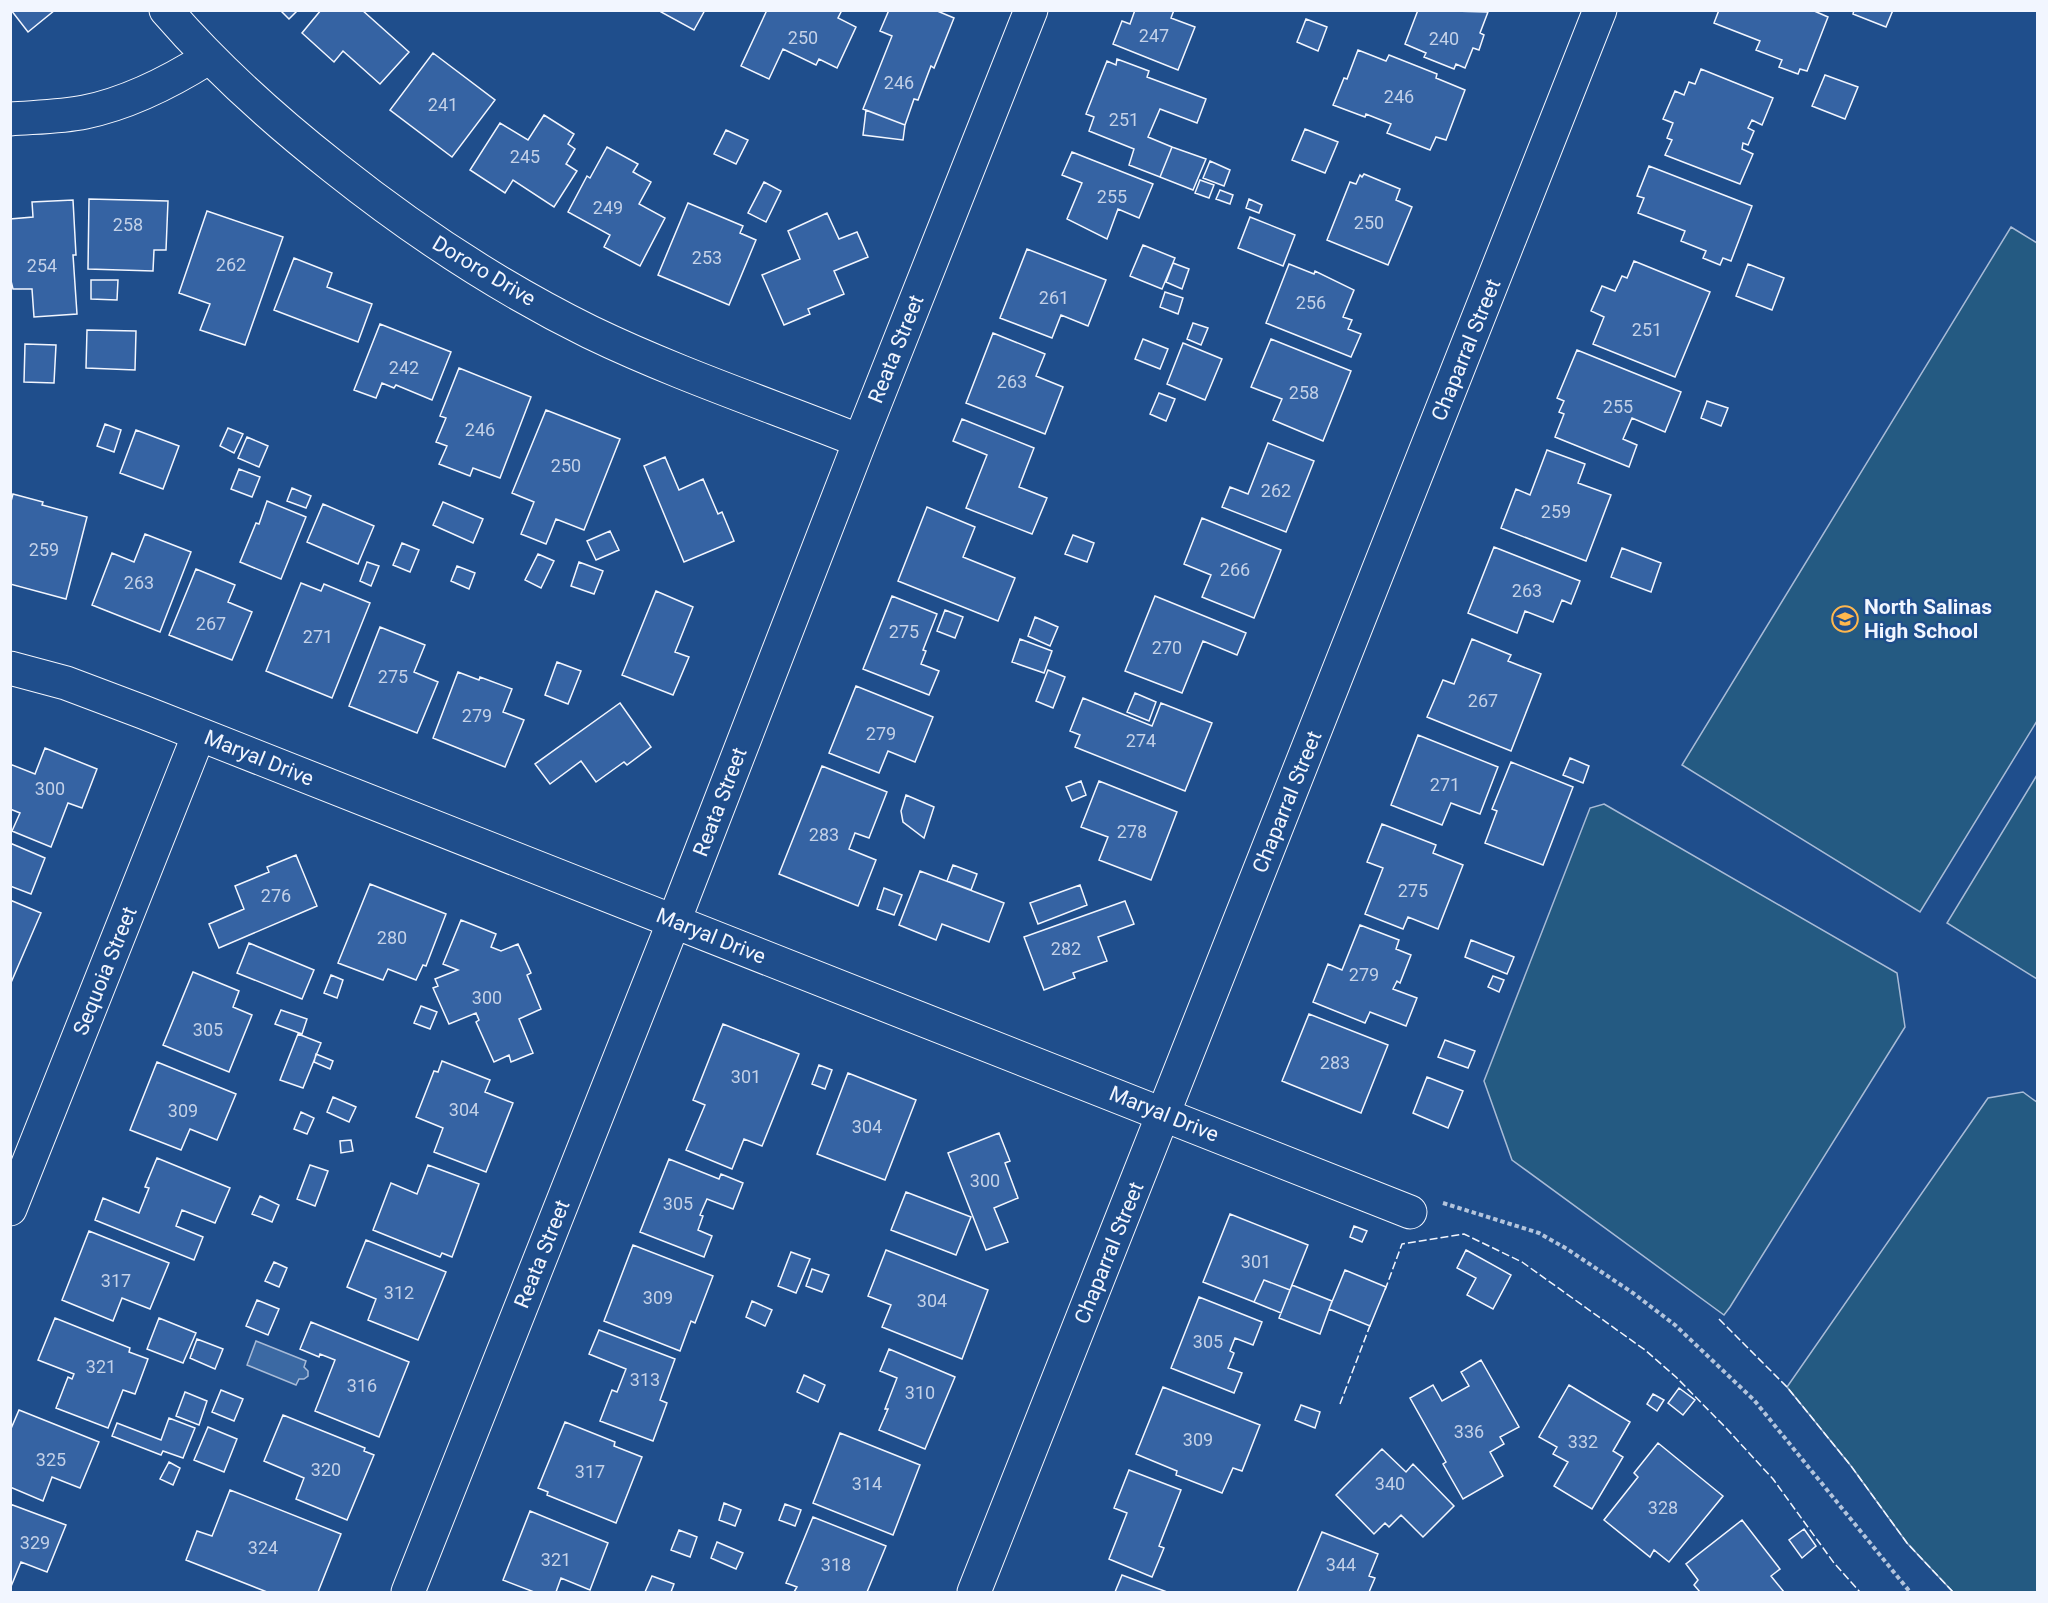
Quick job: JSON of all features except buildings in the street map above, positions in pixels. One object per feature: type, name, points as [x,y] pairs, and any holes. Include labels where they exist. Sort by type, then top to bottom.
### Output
[{"type":"street","name":"Dororo Drive","points":[[166,10],[208,58],[263,110],[353,183],[409,224],[492,277],[589,331],[644,357],[860,441]]},
{"type":"street","name":"Reata Street","points":[[408,1593],[674,921],[1030,10]]},
{"type":"street","name":"Chaparral Street","points":[[974,1593],[1600,10]]},
{"type":"street","points":[[10,119],[63,116],[108,106],[157,87],[208,58]]},
{"type":"street","name":"Maryal Drive","points":[[10,668],[99,695],[1410,1212]]},
{"type":"street","name":"Sequoia Street","points":[[10,1209],[199,734]]},
{"type":"path","points":[[1410,1212],[1429,1200],[1539,1233],[1567,1249],[1657,1311],[1708,1354],[1754,1400],[1910,1593]]},
{"type":"shaded area","points":[[2011,227],[2037,243],[2037,721],[1920,912],[1682,765]]},
{"type":"shaded area","points":[[2037,775],[2037,979],[1947,923]]},
{"type":"shaded area","points":[[1604,804],[1897,973],[1905,1027],[1724,1315],[1512,1160],[1484,1081],[1590,808]]},
{"type":"shaded area","points":[[2023,1092],[2038,1103],[2037,1592],[1953,1592],[1907,1543],[1851,1466],[1787,1387],[1988,1098]]},
{"type":"shaded area","points":[[256,1341],[306,1361],[304,1367],[308,1371],[308,1376],[299,1379],[296,1385],[247,1365]]},
{"type":"fence","points":[[1385,1290],[1402,1244],[1464,1234],[1522,1262],[1645,1350],[1676,1377],[1773,1479],[1834,1563],[1860,1592]]},
{"type":"fence","points":[[1719,1319],[1787,1387],[1851,1466],[1907,1543],[1953,1592]]},
{"type":"fence","points":[[1340,1404],[1371,1323]]},
{"type":"place","name":"North Salinas High School","points":[[1845,619]]}]
